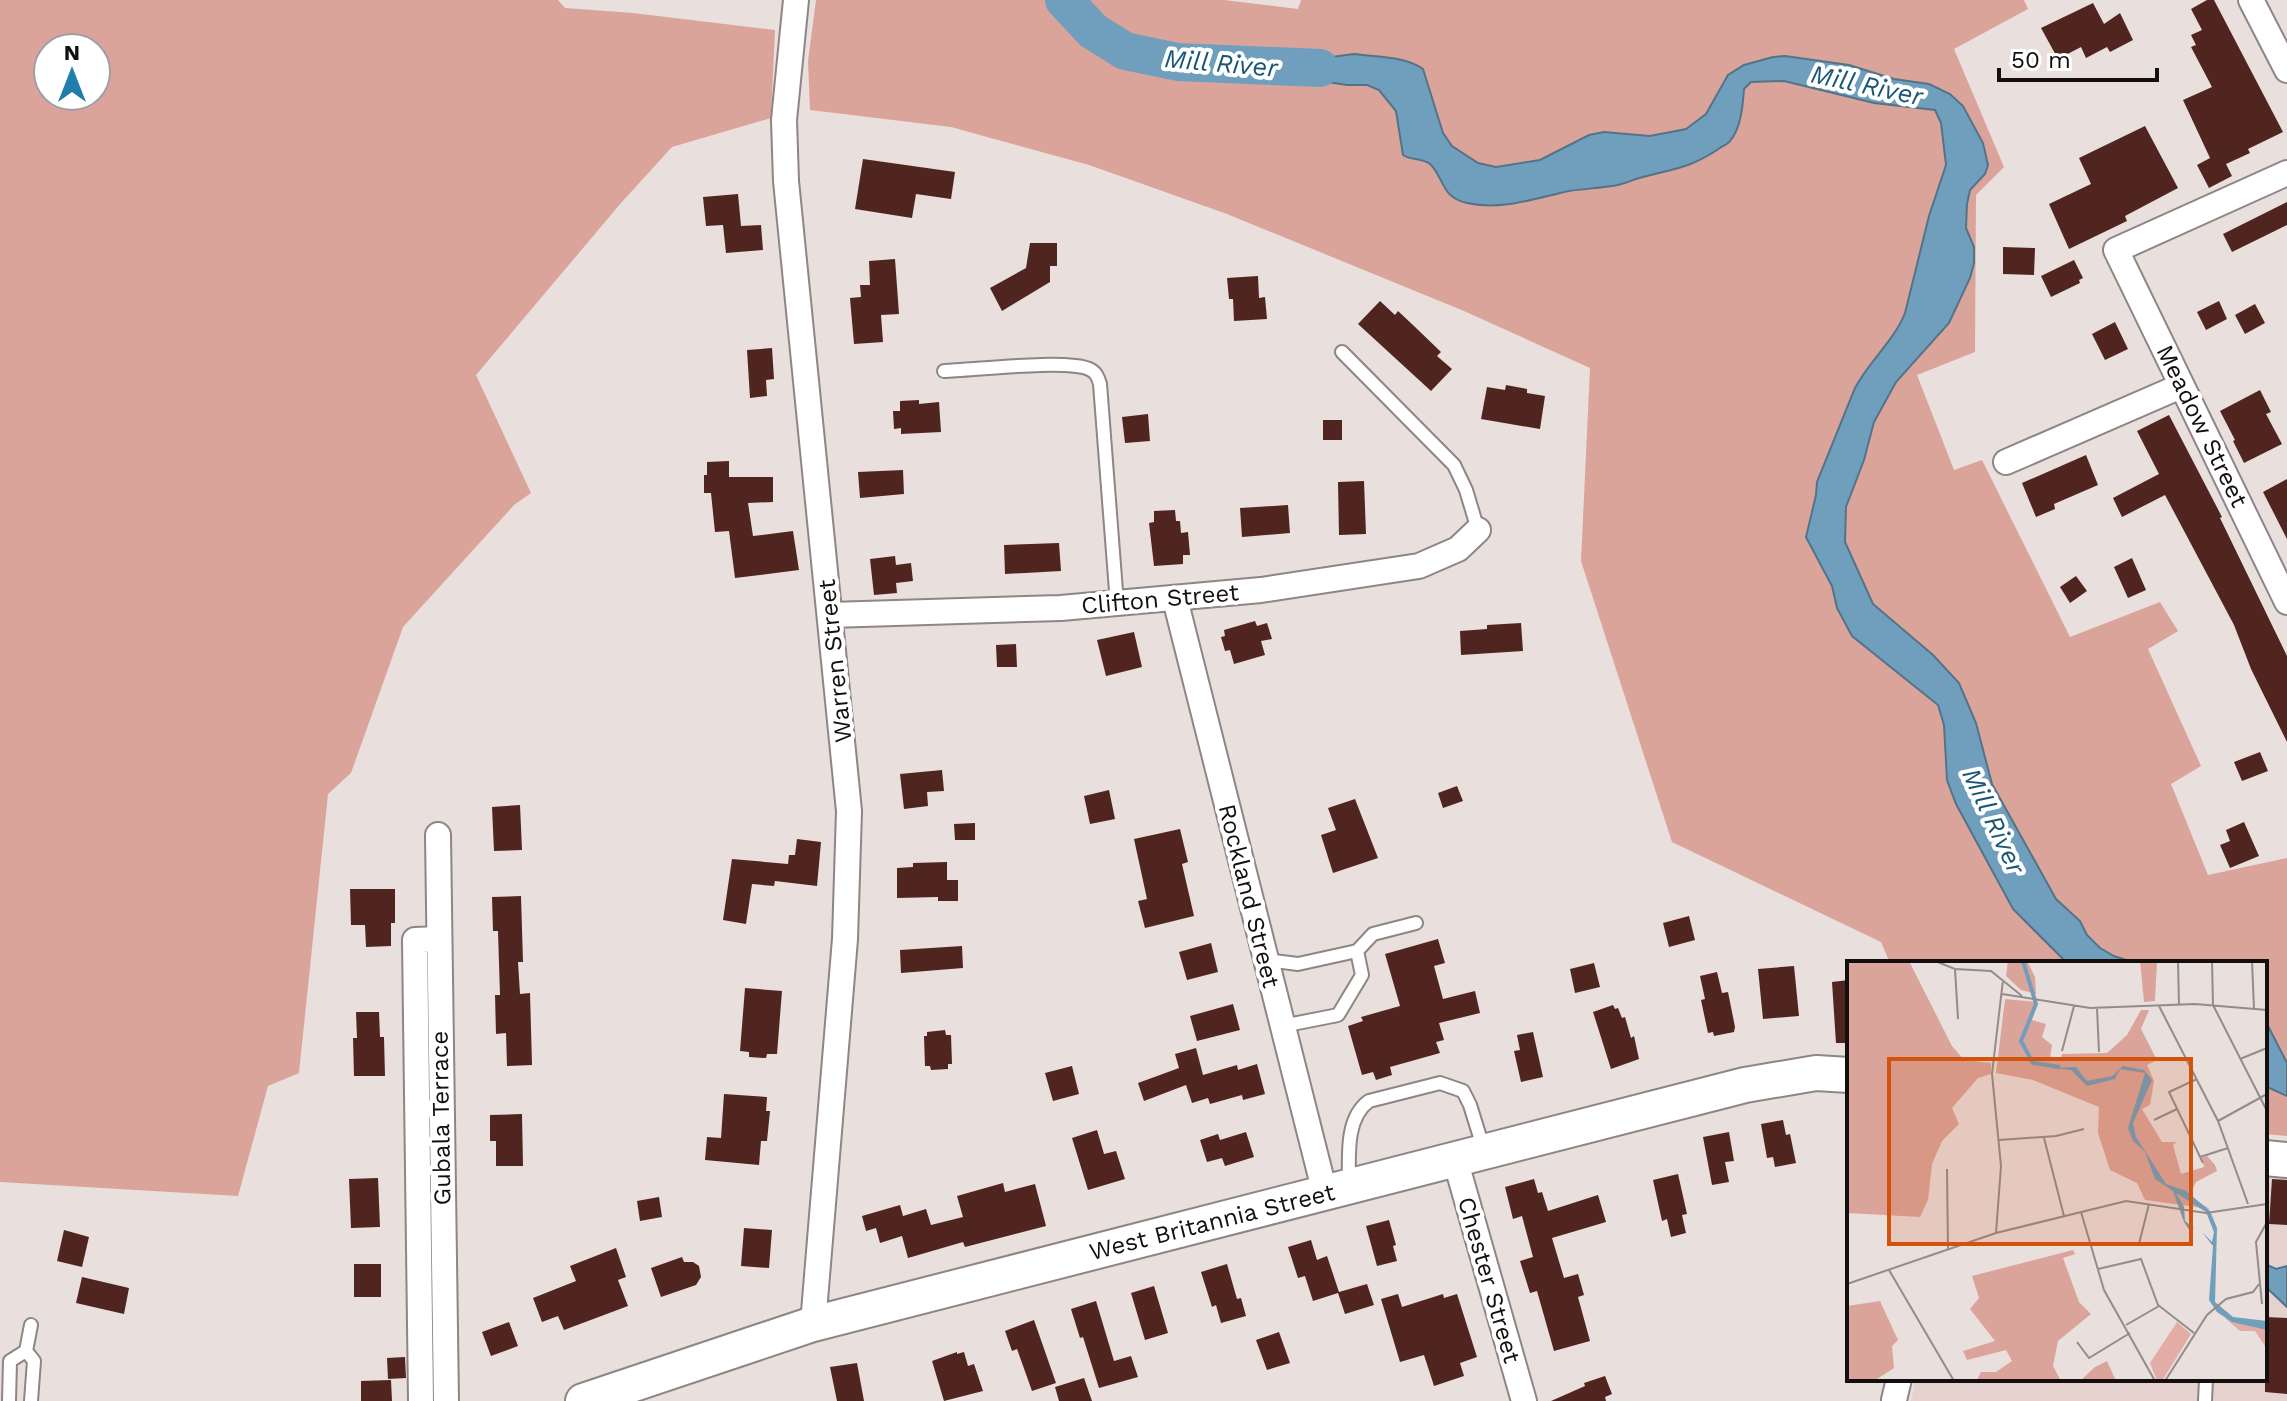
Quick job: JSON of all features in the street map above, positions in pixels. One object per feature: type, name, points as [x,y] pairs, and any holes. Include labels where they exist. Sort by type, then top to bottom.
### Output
[{"type":"street","name":"Warren Street","points":[[796,0],[785,99],[784,161],[848,787],[848,885],[813,1324]]},
{"type":"street","points":[[2251,0],[2287,70]]},
{"type":"street","name":"Meadow Street","points":[[2287,173],[2116,250],[2287,602]]},
{"type":"street","points":[[2006,462],[2181,386]]},
{"type":"street","name":"Clifton Street","points":[[830,615],[1117,604],[1404,569],[1448,555],[1478,530]]},
{"type":"street","name":"Rockland Street","points":[[1175,599],[1282,1026],[1337,1190]]},
{"type":"street","name":"Gubala Terrace","points":[[438,835],[446,1401]]},
{"type":"street","name":"Gubala Terrace","points":[[421,1401],[415,940],[439,939]]},
{"type":"street","name":"West Britannia Street","points":[[583,1401],[813,1324],[1745,1085],[1816,1073],[1847,1075]]},
{"type":"street","name":"Chester Street","points":[[1469,1155],[1524,1401]]},
{"type":"street","points":[[2267,1158],[2287,1160]]},
{"type":"lane","points":[[1342,352],[1454,465],[1466,490],[1478,530]]},
{"type":"lane","points":[[944,371],[1058,366],[1094,372],[1100,384],[1117,604]]},
{"type":"lane","points":[[1265,960],[1298,964],[1357,951],[1373,934],[1416,923]]},
{"type":"lane","points":[[1282,1026],[1338,1015],[1362,975],[1357,951]]},
{"type":"lane","points":[[1337,1190],[1361,1107],[1369,1101],[1440,1083],[1463,1091],[1470,1105],[1469,1155]]},
{"type":"lane","points":[[9,1401],[10,1361],[26,1351],[31,1325]]},
{"type":"lane","points":[[26,1351],[34,1361],[31,1401]]},
{"type":"lane","points":[[2205,1401],[2206,1381]]},
{"type":"shaded area","points":[[0,0],[558,0],[565,8],[775,30],[771,118],[672,147],[476,375],[531,493],[514,505],[403,627],[351,773],[328,794],[299,1073],[268,1086],[238,1196],[0,1182]]},
{"type":"shaded area","points":[[816,0],[1224,0],[1298,9],[1301,0],[2024,0],[2028,9],[1954,49],[2004,167],[1976,195],[1975,352],[1917,375],[1954,470],[1982,460],[2070,637],[2160,602],[2178,631],[2148,649],[2201,766],[2171,784],[2208,875],[2287,858],[2287,1136],[2267,1134],[2267,961],[1889,961],[1881,942],[1672,842],[1581,561],[1590,368],[1464,311],[1227,214],[1089,165],[951,127],[810,110],[808,61]]},
{"type":"shaded area","points":[[2267,1174],[2287,1175],[2287,1401],[1911,1401],[1916,1381],[2267,1381]]},
{"type":"water","points":[[1354,54],[1399,59],[1416,65],[1423,69],[1443,133],[1452,146],[1478,163],[1496,167],[1540,160],[1589,135],[1604,132],[1650,136],[1686,129],[1706,114],[1728,75],[1744,65],[1773,57],[1849,65],[1894,79],[1929,84],[1950,94],[1963,106],[1983,143],[1988,165],[1985,174],[1970,190],[1967,204],[1966,228],[1974,247],[1970,278],[1949,323],[1896,382],[1874,422],[1846,507],[1845,542],[1873,604],[1933,655],[1959,683],[1976,723],[1992,784],[2056,899],[2080,921],[2087,935],[2100,948],[2129,961],[2065,961],[2013,909],[1956,804],[1947,780],[1944,725],[1938,705],[1852,636],[1837,608],[1832,586],[1806,537],[1817,482],[1855,388],[1895,333],[1905,313],[1929,216],[1946,165],[1941,123],[1935,110],[1874,103],[1784,81],[1751,82],[1744,89],[1741,116],[1734,136],[1727,144],[1693,163],[1616,185],[1569,191],[1506,205],[1480,205],[1452,197],[1431,165],[1403,155],[1396,111],[1379,90],[1367,85],[1347,85],[1242,69]]},
{"type":"water","points":[[2267,1024],[2287,1063],[2287,1096],[2267,1087]]},
{"type":"water","points":[[2267,1265],[2276,1269],[2287,1266],[2287,1307],[2267,1288]]},
{"type":"building","points":[[2207,0],[2214,0],[2283,132],[2226,164],[2232,176],[2209,188],[2197,165],[2210,158],[2183,100],[2212,87],[2191,47],[2196,45],[2191,35],[2202,30],[2191,9]]},
{"type":"building","points":[[2093,3],[2104,24],[2120,13],[2133,40],[2110,52],[2107,47],[2086,58],[2081,47],[2058,59],[2041,28]]},
{"type":"building","points":[[2145,126],[2178,188],[2125,216],[2127,221],[2069,249],[2049,204],[2091,184],[2079,158]]},
{"type":"building","points":[[863,159],[955,172],[951,199],[916,194],[912,218],[855,209]]},
{"type":"building","points":[[738,194],[741,226],[761,225],[763,250],[726,253],[723,225],[706,226],[703,197]]},
{"type":"building","points":[[2287,202],[2287,225],[2232,252],[2223,234]]},
{"type":"building","points":[[1030,243],[1057,243],[1057,266],[1050,266],[1050,282],[1002,311],[990,288],[1026,268]]},
{"type":"building","points":[[2003,247],[2035,248],[2034,275],[2003,274]]},
{"type":"building","points":[[895,259],[899,314],[881,315],[883,342],[854,344],[850,298],[861,297],[860,285],[870,285],[869,261]]},
{"type":"building","points":[[2074,260],[2083,278],[2079,280],[2080,283],[2051,297],[2041,276]]},
{"type":"building","points":[[1258,276],[1259,298],[1265,297],[1267,319],[1234,321],[1233,299],[1229,299],[1227,278]]},
{"type":"building","points":[[1380,301],[1395,315],[1398,311],[1414,326],[1441,352],[1437,356],[1452,369],[1431,391],[1358,324]]},
{"type":"building","points":[[2219,301],[2227,319],[2206,330],[2197,312]]},
{"type":"building","points":[[2255,304],[2265,323],[2245,334],[2235,315]]},
{"type":"building","points":[[2115,322],[2128,349],[2105,360],[2092,334]]},
{"type":"building","points":[[772,348],[774,379],[766,380],[767,396],[750,398],[747,350]]},
{"type":"building","points":[[1506,385],[1545,396],[1540,429],[1481,419],[1487,387],[1505,390]]},
{"type":"building","points":[[2260,390],[2271,412],[2266,414],[2282,444],[2244,463],[2220,411]]},
{"type":"building","points":[[919,400],[919,404],[939,402],[941,432],[901,434],[901,428],[894,429],[893,411],[900,411],[900,401]]},
{"type":"building","points":[[1148,414],[1150,441],[1125,443],[1122,417]]},
{"type":"building","points":[[2169,415],[2222,517],[2287,656],[2287,742],[2251,669],[2234,625],[2165,495],[2122,517],[2113,498],[2159,474],[2137,431]]},
{"type":"building","points":[[1323,420],[1342,420],[1342,440],[1323,440]]},
{"type":"building","points":[[2086,455],[2098,485],[2054,504],[2055,509],[2036,517],[2022,483]]},
{"type":"building","points":[[729,461],[729,477],[773,477],[773,502],[748,503],[753,536],[793,531],[799,570],[735,578],[729,531],[715,532],[711,493],[704,493],[707,462]]},
{"type":"building","points":[[903,470],[904,494],[860,498],[858,472]]},
{"type":"building","points":[[2287,479],[2287,539],[2263,492]]},
{"type":"building","points":[[1364,481],[1366,534],[1339,535],[1338,482]]},
{"type":"building","points":[[1288,505],[1290,533],[1242,537],[1240,508]]},
{"type":"building","points":[[1175,510],[1181,533],[1188,532],[1190,555],[1183,555],[1183,564],[1154,566],[1149,523],[1154,522],[1154,511]]},
{"type":"building","points":[[1059,543],[1061,571],[1005,574],[1004,545]]},
{"type":"building","points":[[895,556],[896,565],[911,563],[913,581],[896,583],[897,593],[874,595],[870,559]]},
{"type":"building","points":[[2132,558],[2146,590],[2128,598],[2114,567]]},
{"type":"building","points":[[2076,576],[2087,591],[2070,603],[2060,587]]},
{"type":"building","points":[[1255,621],[1257,626],[1267,623],[1272,639],[1261,641],[1265,655],[1234,664],[1230,650],[1225,651],[1221,637],[1225,636],[1224,630]]},
{"type":"building","points":[[1521,623],[1523,651],[1461,655],[1460,631],[1487,629],[1487,625]]},
{"type":"building","points":[[1134,632],[1142,667],[1106,676],[1097,640]]},
{"type":"building","points":[[1016,644],[1017,667],[997,667],[996,645]]},
{"type":"building","points":[[2260,752],[2268,771],[2242,781],[2234,762]]},
{"type":"building","points":[[942,770],[944,791],[927,792],[928,806],[904,809],[900,774]]},
{"type":"building","points":[[1457,786],[1463,801],[1443,808],[1438,793]]},
{"type":"building","points":[[1109,790],[1115,819],[1090,824],[1084,796]]},
{"type":"building","points":[[1355,799],[1378,858],[1333,873],[1321,835],[1336,830],[1328,808]]},
{"type":"building","points":[[520,805],[522,850],[494,851],[492,807]]},
{"type":"building","points":[[2244,822],[2259,856],[2230,868],[2220,845],[2230,841],[2226,830]]},
{"type":"building","points":[[975,823],[975,840],[955,840],[954,824]]},
{"type":"building","points":[[1180,829],[1188,862],[1182,864],[1194,916],[1145,928],[1138,901],[1147,899],[1134,839]]},
{"type":"building","points":[[797,839],[821,842],[817,886],[775,881],[774,886],[752,884],[746,924],[723,920],[732,859],[788,864],[789,855],[795,855]]},
{"type":"building","points":[[947,862],[947,880],[958,880],[958,901],[938,901],[938,897],[897,898],[897,868],[913,867],[913,863]]},
{"type":"building","points":[[350,889],[395,889],[391,946],[366,947],[365,925],[351,925]]},
{"type":"building","points":[[521,896],[523,962],[518,962],[520,994],[530,993],[532,1065],[507,1066],[506,1033],[496,1034],[495,995],[500,995],[498,931],[493,931],[492,897]]},
{"type":"building","points":[[1689,916],[1695,940],[1669,947],[1663,923]]},
{"type":"building","points":[[1438,939],[1445,963],[1434,966],[1443,999],[1475,991],[1480,1013],[1439,1023],[1444,1040],[1436,1042],[1440,1053],[1390,1067],[1392,1075],[1376,1080],[1373,1072],[1362,1075],[1348,1026],[1363,1021],[1361,1017],[1400,1006],[1385,954]]},
{"type":"building","points":[[1211,943],[1218,972],[1187,980],[1179,952]]},
{"type":"building","points":[[962,946],[963,968],[901,973],[900,950]]},
{"type":"building","points":[[1594,963],[1600,987],[1575,993],[1570,969]]},
{"type":"building","points":[[1794,966],[1799,1016],[1763,1019],[1758,969]]},
{"type":"building","points":[[1717,972],[1722,993],[1728,992],[1735,1027],[1734,1032],[1714,1036],[1713,1032],[1708,1033],[1700,976]]},
{"type":"building","points":[[1847,980],[1847,1043],[1836,1043],[1832,982]]},
{"type":"building","points":[[745,988],[782,991],[777,1054],[767,1054],[766,1058],[749,1057],[749,1052],[740,1051]]},
{"type":"building","points":[[1233,1004],[1240,1030],[1197,1041],[1190,1016]]},
{"type":"building","points":[[1613,1005],[1615,1009],[1618,1008],[1622,1018],[1625,1017],[1631,1038],[1634,1036],[1639,1059],[1611,1069],[1593,1012]]},
{"type":"building","points":[[356,1012],[379,1012],[380,1037],[384,1037],[385,1076],[354,1076]]},
{"type":"building","points":[[945,1030],[946,1035],[951,1035],[952,1064],[948,1064],[948,1069],[931,1070],[930,1066],[925,1066],[924,1036],[927,1032]]},
{"type":"building","points":[[1533,1032],[1543,1077],[1521,1082],[1514,1051],[1520,1050],[1517,1035]]},
{"type":"building","points":[[1196,1048],[1203,1075],[1237,1065],[1238,1070],[1257,1064],[1265,1094],[1243,1100],[1242,1095],[1210,1104],[1208,1098],[1192,1103],[1186,1085],[1144,1101],[1138,1083],[1179,1068],[1175,1054]]},
{"type":"building","points":[[1072,1066],[1079,1094],[1053,1101],[1045,1073]]},
{"type":"building","points":[[724,1094],[767,1097],[766,1111],[770,1111],[767,1141],[761,1141],[759,1165],[705,1160],[707,1137],[721,1138]]},
{"type":"building","points":[[522,1114],[523,1166],[496,1166],[496,1141],[490,1141],[490,1115]]},
{"type":"building","points":[[1783,1120],[1786,1135],[1790,1134],[1796,1163],[1775,1167],[1773,1157],[1767,1158],[1761,1124]]},
{"type":"building","points":[[1097,1130],[1104,1154],[1116,1151],[1125,1179],[1088,1190],[1072,1138]]},
{"type":"building","points":[[1246,1132],[1254,1157],[1225,1166],[1222,1158],[1207,1162],[1200,1140],[1218,1134],[1220,1140]]},
{"type":"building","points":[[1729,1132],[1734,1161],[1725,1162],[1729,1182],[1712,1185],[1703,1137]]},
{"type":"building","points":[[1678,1174],[1687,1214],[1682,1215],[1686,1233],[1671,1237],[1667,1219],[1662,1221],[1653,1180]]},
{"type":"building","points":[[378,1178],[380,1227],[351,1228],[349,1179]]},
{"type":"building","points":[[1534,1179],[1548,1211],[1598,1195],[1606,1222],[1552,1238],[1564,1278],[1578,1274],[1584,1295],[1578,1297],[1590,1341],[1554,1351],[1537,1291],[1530,1293],[1520,1261],[1533,1257],[1522,1216],[1513,1219],[1505,1187]]},
{"type":"building","points":[[2272,1179],[2287,1180],[2287,1225],[2269,1224]]},
{"type":"building","points":[[1003,1183],[1005,1192],[1035,1184],[1046,1226],[965,1247],[963,1242],[908,1258],[902,1236],[880,1243],[876,1228],[866,1231],[862,1216],[900,1205],[903,1216],[926,1209],[931,1225],[963,1217],[957,1196]]},
{"type":"building","points":[[659,1197],[662,1217],[640,1221],[637,1201]]},
{"type":"building","points":[[1389,1220],[1397,1261],[1377,1266],[1366,1226]]},
{"type":"building","points":[[744,1228],[772,1230],[769,1268],[741,1266]]},
{"type":"building","points":[[64,1230],[89,1237],[82,1267],[57,1261]]},
{"type":"building","points":[[1311,1240],[1317,1260],[1327,1256],[1339,1292],[1367,1284],[1374,1305],[1345,1314],[1338,1293],[1313,1301],[1305,1276],[1298,1278],[1288,1247]]},
{"type":"building","points":[[616,1248],[626,1277],[618,1280],[628,1306],[564,1330],[558,1316],[542,1322],[533,1298],[576,1281],[570,1266]]},
{"type":"building","points":[[682,1257],[684,1262],[699,1266],[701,1277],[696,1285],[661,1297],[651,1268]]},
{"type":"building","points":[[354,1264],[381,1264],[381,1297],[354,1297]]},
{"type":"building","points":[[1227,1264],[1237,1299],[1241,1298],[1246,1316],[1221,1323],[1216,1305],[1212,1307],[1201,1272]]},
{"type":"building","points":[[82,1277],[129,1288],[124,1314],[76,1303]]},
{"type":"building","points":[[1154,1286],[1168,1333],[1145,1340],[1131,1293]]},
{"type":"building","points":[[1398,1294],[1402,1307],[1443,1294],[1444,1298],[1457,1294],[1477,1357],[1460,1363],[1464,1376],[1434,1386],[1424,1355],[1400,1362],[1381,1299]]},
{"type":"building","points":[[1096,1301],[1114,1361],[1131,1356],[1138,1377],[1099,1388],[1071,1309]]},
{"type":"building","points":[[2267,1317],[2287,1318],[2287,1394],[2265,1392]]},
{"type":"building","points":[[1034,1320],[1056,1383],[1032,1391],[1017,1349],[1012,1351],[1005,1331]]},
{"type":"building","points":[[509,1322],[518,1346],[491,1356],[482,1332]]},
{"type":"building","points":[[1279,1332],[1290,1363],[1267,1370],[1256,1340]]},
{"type":"building","points":[[964,1352],[968,1366],[974,1364],[983,1391],[944,1401],[932,1361]]},
{"type":"building","points":[[405,1357],[406,1378],[388,1379],[387,1358]]},
{"type":"building","points":[[857,1363],[864,1401],[837,1401],[830,1367]]},
{"type":"building","points":[[1605,1376],[1612,1394],[1605,1397],[1606,1401],[1551,1401],[1585,1386],[1584,1383]]},
{"type":"building","points":[[1084,1378],[1092,1401],[1059,1401],[1055,1387]]},
{"type":"building","points":[[391,1380],[392,1401],[361,1401],[361,1381]]},
{"type":"waterway","name":"Mill River","points":[[1064,0],[1093,31],[1125,51],[1178,62],[1320,68]]}]
